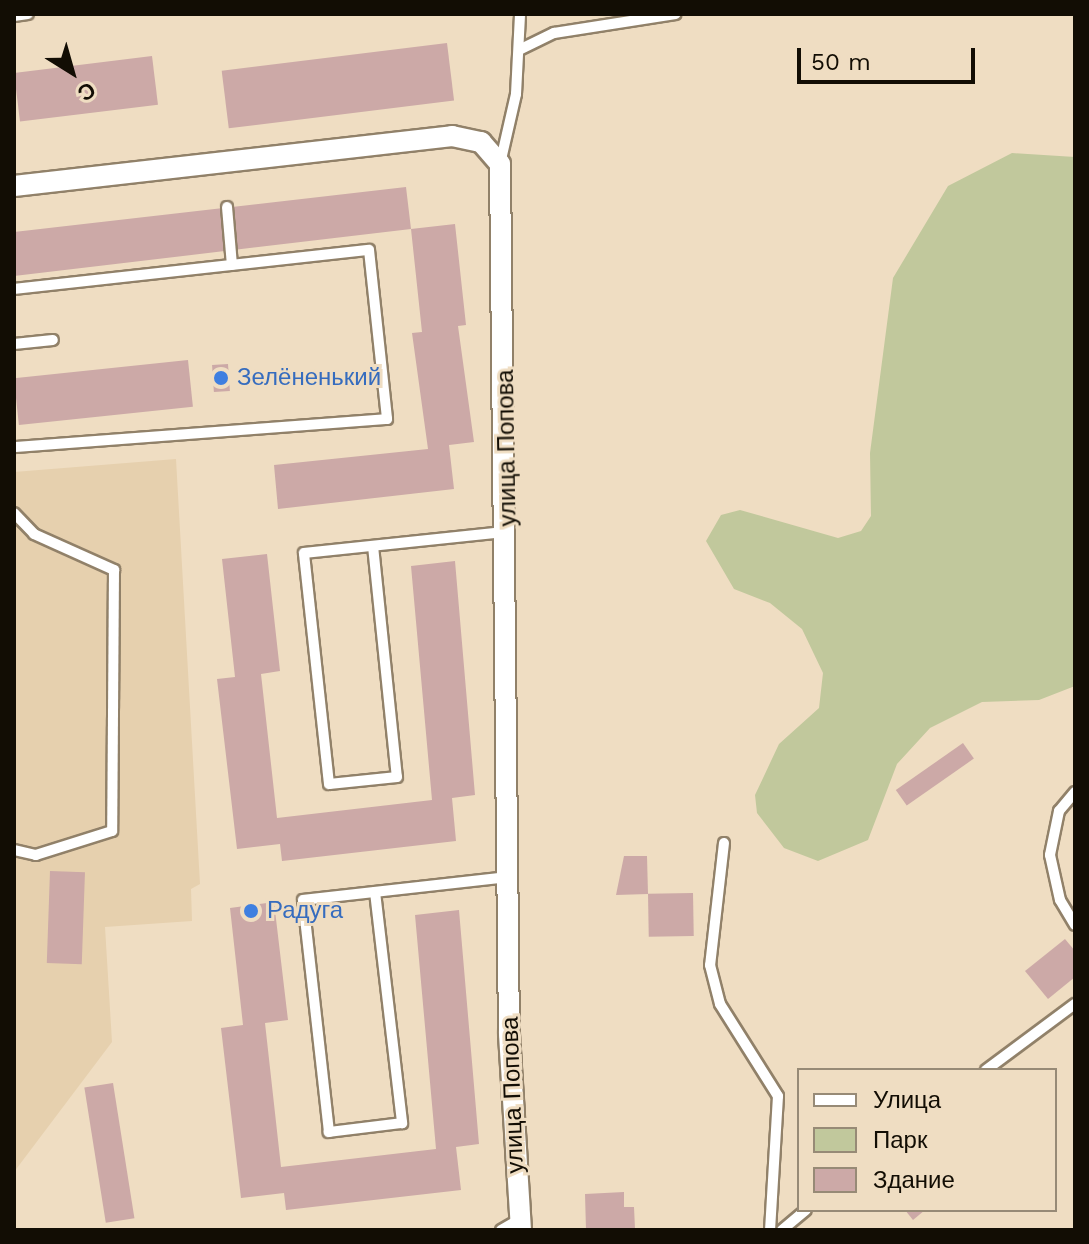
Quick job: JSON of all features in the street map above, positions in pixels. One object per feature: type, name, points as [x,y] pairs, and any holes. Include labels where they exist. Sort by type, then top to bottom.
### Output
[{"type":"street","points":[[14,186],[452,136],[481,142],[500,164]]},
{"type":"street","name":"улица Попова","points":[[500,164],[508,531],[513,1227]]},
{"type":"lane","points":[[14,16],[28,14]]},
{"type":"lane","points":[[500,164],[521,49],[520,14]]},
{"type":"lane","points":[[521,49],[554,33],[676,14]]},
{"type":"lane","points":[[227,207],[232,265]]},
{"type":"lane","points":[[14,289],[369,250],[387,419],[14,447]]},
{"type":"lane","points":[[14,344],[53,340]]},
{"type":"lane","points":[[14,513],[34,534],[114,570],[114,585],[112,831],[36,855],[14,850]]},
{"type":"lane","points":[[373,546],[397,777],[329,784],[304,553],[508,531]]},
{"type":"lane","points":[[1075,792],[1059,811],[1050,855],[1060,900],[1075,925]]},
{"type":"lane","points":[[724,843],[710,965],[720,1004],[778,1096],[770,1230]]},
{"type":"lane","points":[[375,892],[402,1123],[329,1132],[303,900],[510,876]]},
{"type":"lane","points":[[989,1068],[1075,1004]]},
{"type":"lane","points":[[782,1230],[804,1212]]},
{"type":"shaded area","points":[[176,459],[200,884],[191,889],[192,921],[105,927],[112,1042],[14,1172],[14,472]]},
{"type":"green space","points":[[1012,153],[1075,157],[1075,686],[1039,700],[982,702],[930,728],[897,764],[868,840],[818,861],[784,848],[757,813],[755,795],[779,744],[819,708],[823,673],[802,629],[770,603],[734,589],[706,541],[721,515],[740,510],[838,538],[861,531],[871,516],[870,453],[893,278],[948,186]]},
{"type":"building","points":[[447,43],[454,101],[229,128],[222,71]]},
{"type":"building","points":[[152,56],[158,105],[20,122],[14,73]]},
{"type":"building","points":[[406,187],[411,229],[14,276],[14,232]]},
{"type":"building","points":[[455,224],[466,325],[458,326],[474,442],[449,445],[454,489],[278,509],[274,465],[428,449],[412,333],[422,332],[411,229]]},
{"type":"building","points":[[188,360],[193,407],[19,425],[14,378]]},
{"type":"building","name":"Зелёненький","points":[[228,364],[230,391],[214,392],[212,365]]},
{"type":"building","points":[[267,554],[280,671],[261,674],[277,818],[432,800],[411,566],[455,561],[475,795],[452,798],[456,841],[282,861],[280,844],[237,849],[217,679],[235,677],[222,559]]},
{"type":"building","points":[[963,743],[974,759],[907,806],[896,790]]},
{"type":"building","points":[[624,856],[647,856],[648,894],[616,895]]},
{"type":"building","points":[[50,871],[85,872],[82,964],[47,963]]},
{"type":"building","points":[[693,893],[694,936],[649,937],[648,894]]},
{"type":"building","points":[[274,902],[288,1020],[265,1023],[281,1167],[436,1149],[415,915],[459,910],[479,1144],[456,1147],[461,1190],[286,1210],[284,1193],[241,1198],[221,1028],[243,1025],[230,908]]},
{"type":"building","points":[[1065,939],[1075,951],[1075,977],[1048,999],[1025,971]]},
{"type":"building","points":[[113,1083],[134,1218],[106,1223],[84,1088]]},
{"type":"building","points":[[624,1192],[624,1207],[634,1207],[635,1229],[586,1230],[585,1194]]},
{"type":"building","points":[[907,1212],[923,1212],[913,1220]]},
{"type":"place","name":"Зелёненький","points":[[221,378]]},
{"type":"place","name":"Радуга","points":[[251,911]]}]
